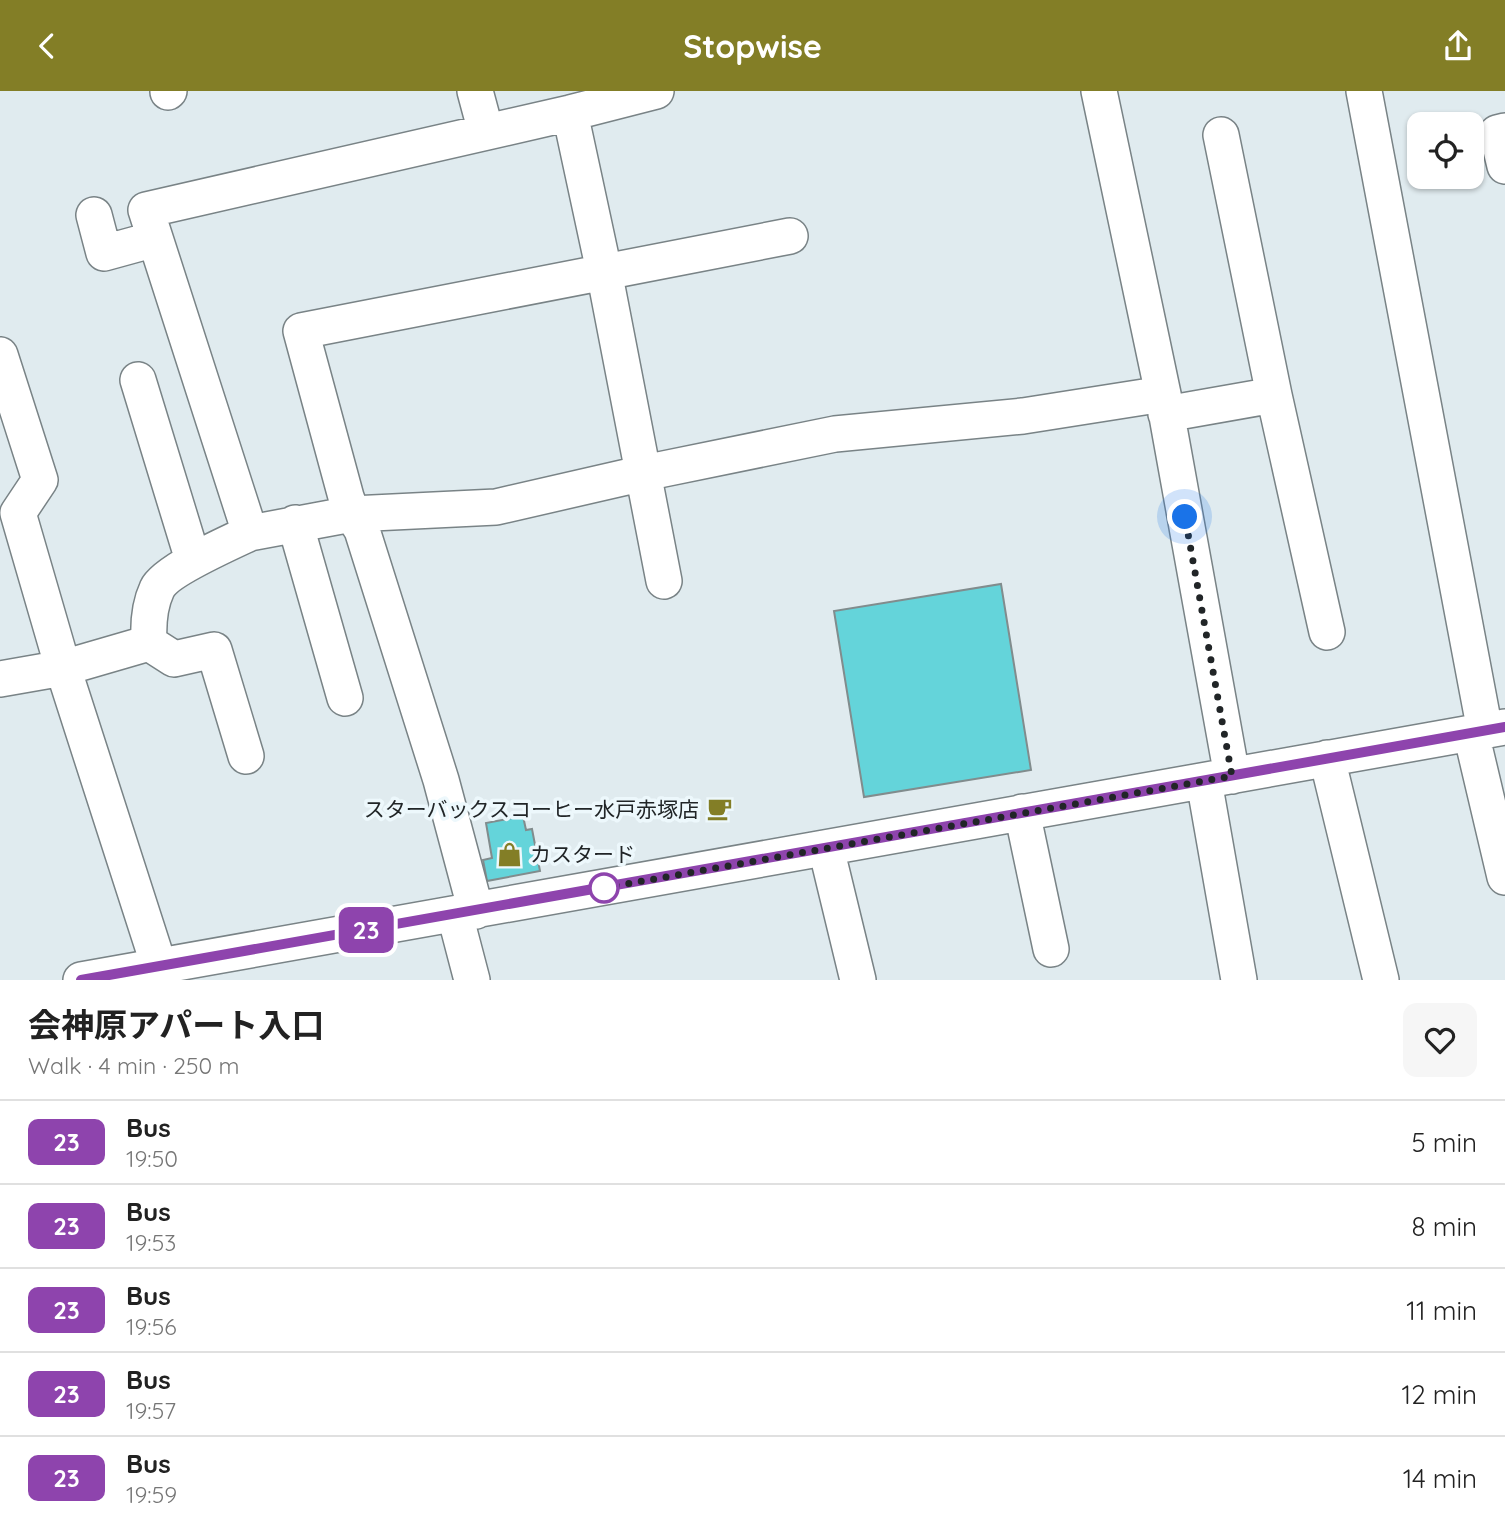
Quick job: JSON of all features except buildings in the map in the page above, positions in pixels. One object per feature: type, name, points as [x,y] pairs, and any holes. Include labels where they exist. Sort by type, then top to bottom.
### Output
[{"type":"street","points":[[475,91],[486,132]]},
{"type":"street","points":[[94,215],[104,253],[151,224],[486,132],[656,91]]},
{"type":"street","points":[[1099,91],[1165,404],[1218,778],[1239,980]]},
{"type":"street","points":[[1364,91],[1487,730],[1505,877]]},
{"type":"street","points":[[569,113],[604,271],[664,580]]},
{"type":"street","points":[[1505,131],[1497,133],[1505,166]]},
{"type":"street","points":[[1221,135],[1274,395],[1327,632]]},
{"type":"street","points":[[151,224],[250,533]]},
{"type":"street","points":[[472,980],[465,913],[436,767],[362,530],[352,515],[301,331],[790,236]]},
{"type":"street","points":[[0,355],[40,480],[18,513],[64,669],[159,966]]},
{"type":"street","points":[[138,380],[193,560]]},
{"type":"street","points":[[149,643],[148,622],[158,586],[193,560],[250,533],[295,523],[352,515],[496,507],[644,473],[835,435],[1274,395]]},
{"type":"street","points":[[295,523],[345,698]]},
{"type":"street","points":[[0,679],[64,669],[149,643],[174,659],[214,650],[246,756]]},
{"type":"street","points":[[81,980],[159,966],[236,966],[465,913],[1487,730]]},
{"type":"street","points":[[1327,758],[1381,980]]},
{"type":"street","points":[[1023,812],[1051,949]]},
{"type":"street","points":[[826,848],[858,980]]},
{"type":"bus line","name":"23","points":[[81,980],[1505,727]]},
{"type":"place","name":"スターバックスコーヒー水戸赤塚店","points":[[719,809]]},
{"type":"place","name":"カスタード","points":[[510,854]]},
{"type":"route","points":[[604,888],[1232,776],[1185,517]]}]
